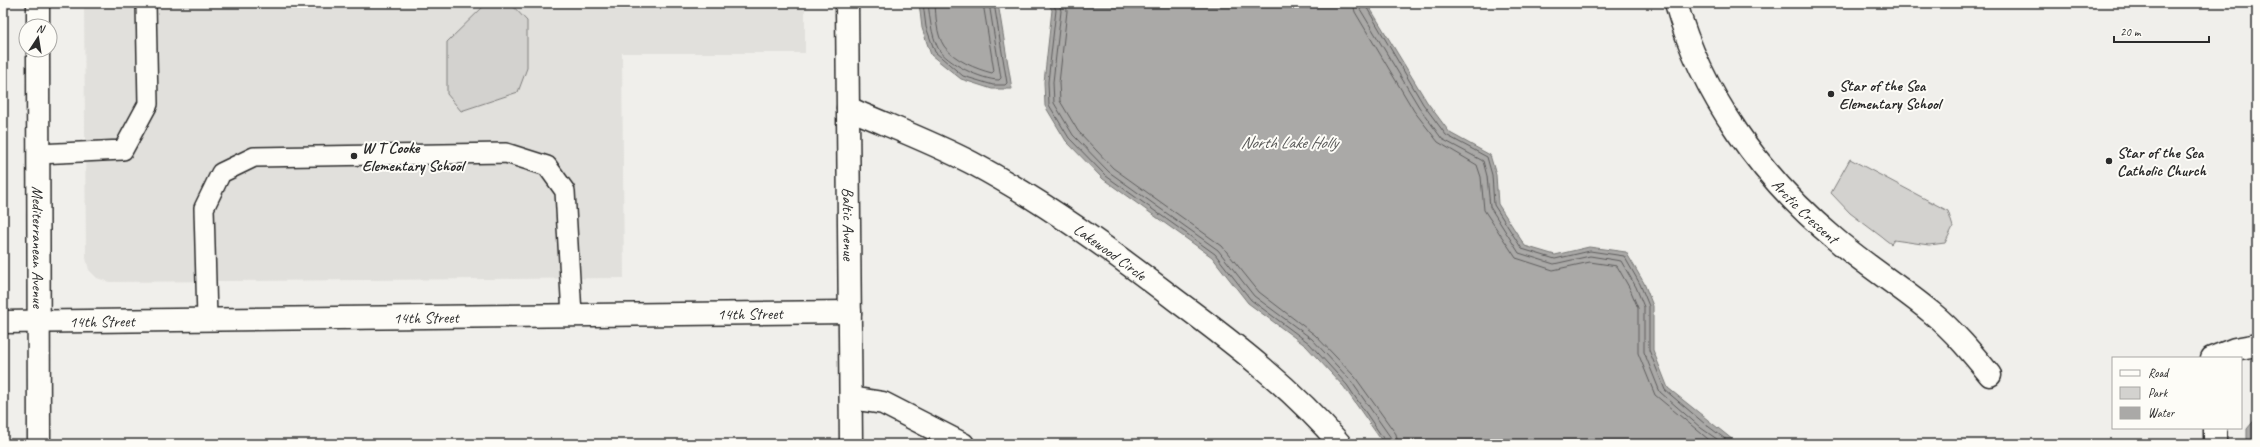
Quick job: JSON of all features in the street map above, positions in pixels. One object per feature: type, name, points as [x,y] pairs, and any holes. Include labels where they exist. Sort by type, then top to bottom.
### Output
[{"type":"street","points":[[38,3],[38,18]]},
{"type":"street","name":"Baltic Avenue","points":[[847,3],[851,444]]},
{"type":"street","name":"Arctic Crescent","points":[[1676,3],[1692,50],[1718,102],[1752,151],[1788,196],[1833,238],[1932,313],[1954,333],[1990,375]]},
{"type":"street","name":"Mediterranean Avenue","points":[[38,58],[39,444]]},
{"type":"street","name":"Lakewood Circle","points":[[848,108],[971,163],[1039,202],[1135,269],[1245,352],[1305,407],[1340,444]]},
{"type":"street","name":"14th Street","points":[[3,322],[850,312]]},
{"type":"street","points":[[2215,357],[2235,349],[2257,345]]},
{"type":"street","points":[[851,398],[883,403],[963,444]]},
{"type":"street","points":[[2215,429],[2215,444]]},
{"type":"lane","points":[[38,154],[123,150],[148,104],[146,3]]},
{"type":"lane","points":[[207,320],[204,208],[221,173],[254,157],[506,153],[547,166],[565,191],[572,315]]},
{"type":"shaded area","name":"W T Cooke Elementary School","points":[[84,3],[805,3],[805,53],[622,53],[624,278],[109,282],[97,278],[89,270],[86,258]]},
{"type":"green space","points":[[487,3],[510,3],[527,21],[527,68],[518,92],[461,111],[447,94],[447,42]]},
{"type":"green space","points":[[1850,159],[1948,211],[1953,227],[1945,243],[1929,245],[1894,240],[1891,244],[1850,213],[1831,193]]},
{"type":"water","points":[[919,3],[998,3],[1012,89],[992,89],[961,79],[931,55],[922,28]]},
{"type":"water","name":"North Lake Holly","points":[[1048,3],[1367,3],[1427,102],[1450,133],[1490,155],[1496,175],[1498,204],[1525,246],[1555,255],[1589,247],[1626,252],[1644,283],[1653,306],[1653,350],[1668,388],[1738,444],[1384,444],[1344,387],[1306,346],[1248,303],[1212,257],[1103,179],[1066,141],[1045,106],[1044,82],[1052,10]]},
{"type":"water","points":[[2257,417],[2257,444],[2247,444],[2247,429]]},
{"type":"place","name":"Star of the Sea Elementary School","points":[[1831,94]]},
{"type":"place","name":"W T Cooke Elementary School","points":[[354,156]]},
{"type":"place","name":"Star of the Sea Catholic Church","points":[[2109,161]]}]
